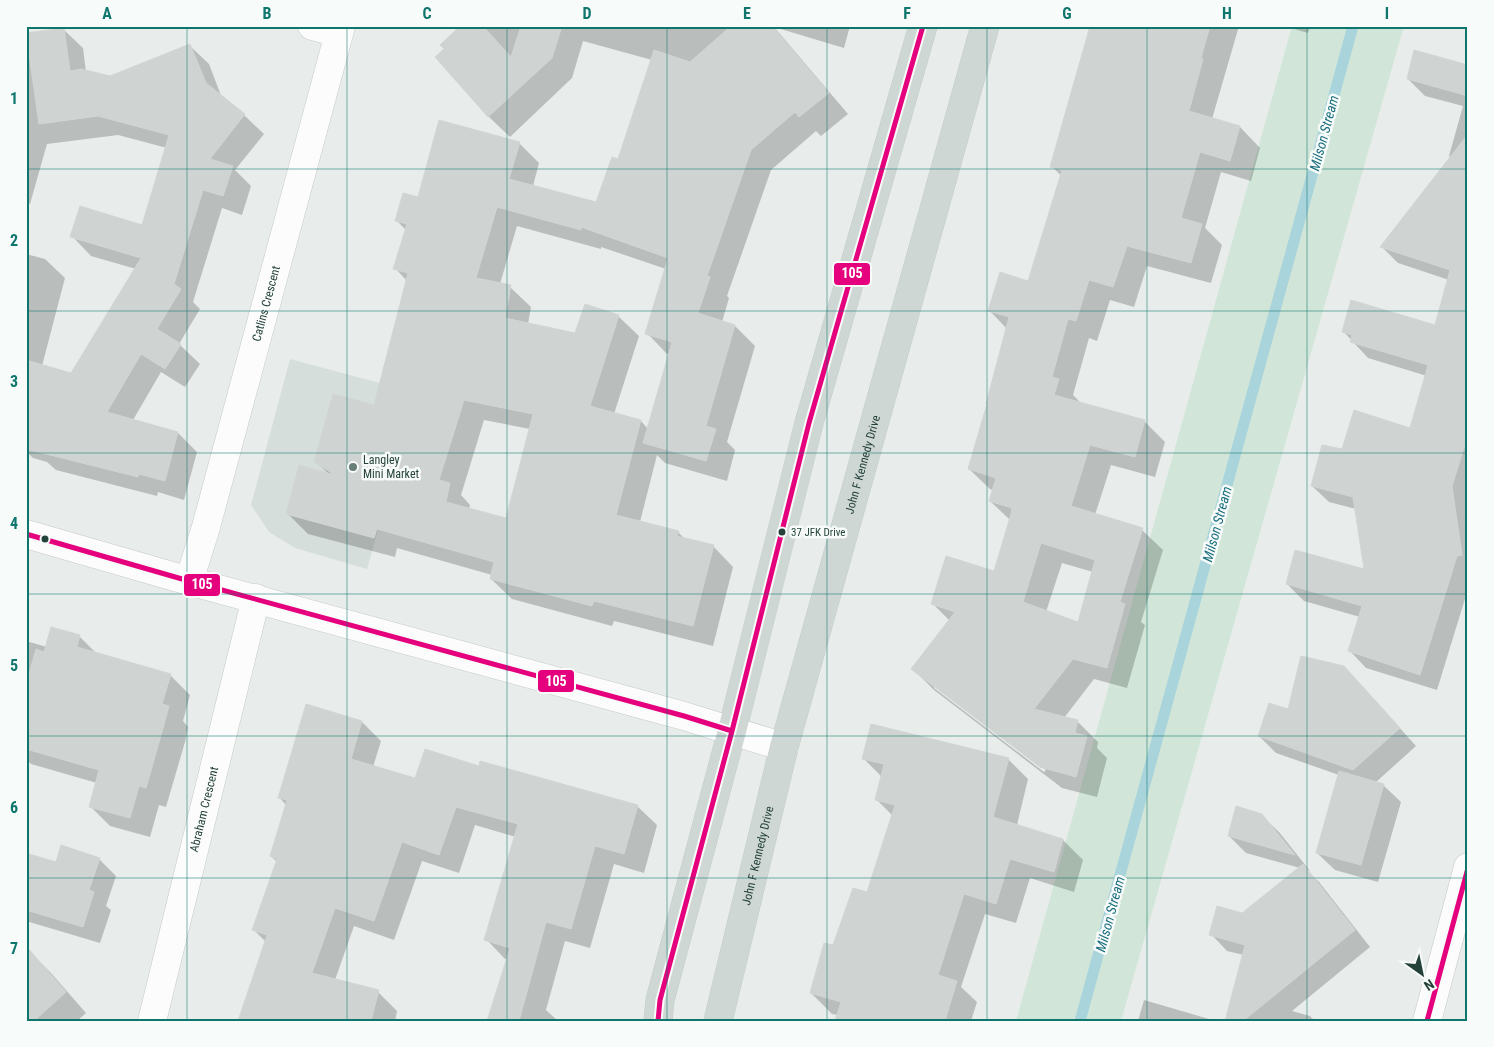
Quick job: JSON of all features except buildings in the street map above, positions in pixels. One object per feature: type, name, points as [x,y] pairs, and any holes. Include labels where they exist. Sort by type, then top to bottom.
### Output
[{"type":"main road","points":[[658,1021],[660,1000],[732,731],[809,423],[923,26]]},
{"type":"main road","name":"John F Kennedy Drive","points":[[718,1021],[784,747],[985,26]]},
{"type":"street","points":[[312,26],[340,30]]},
{"type":"street","name":"Catlins Crescent","points":[[190,581],[340,30]]},
{"type":"street","points":[[26,534],[190,581],[684,716],[784,747]]},
{"type":"street","name":"Abraham Crescent","points":[[152,1021],[256,598]]},
{"type":"street","points":[[1427,1021],[1468,867]]},
{"type":"shaded area","points":[[290,359],[417,393],[367,569],[295,548],[269,532],[251,505]]},
{"type":"green space","points":[[1292,26],[1404,26],[1121,1021],[1016,1021]]},
{"type":"waterway","name":"Milson Stream","points":[[1080,1021],[1353,26]]},
{"type":"transit line","name":"105","points":[[658,1021],[660,1000],[732,731],[809,423],[923,26]]},
{"type":"transit line","name":"105","points":[[26,534],[189,581],[684,716],[732,731]]},
{"type":"transit line","name":"105","points":[[1427,1021],[1468,868]]},
{"type":"place","name":"Langley Mini Market","points":[[353,467]]},
{"type":"place","name":"37 JFK Drive","points":[[782,532]]}]
